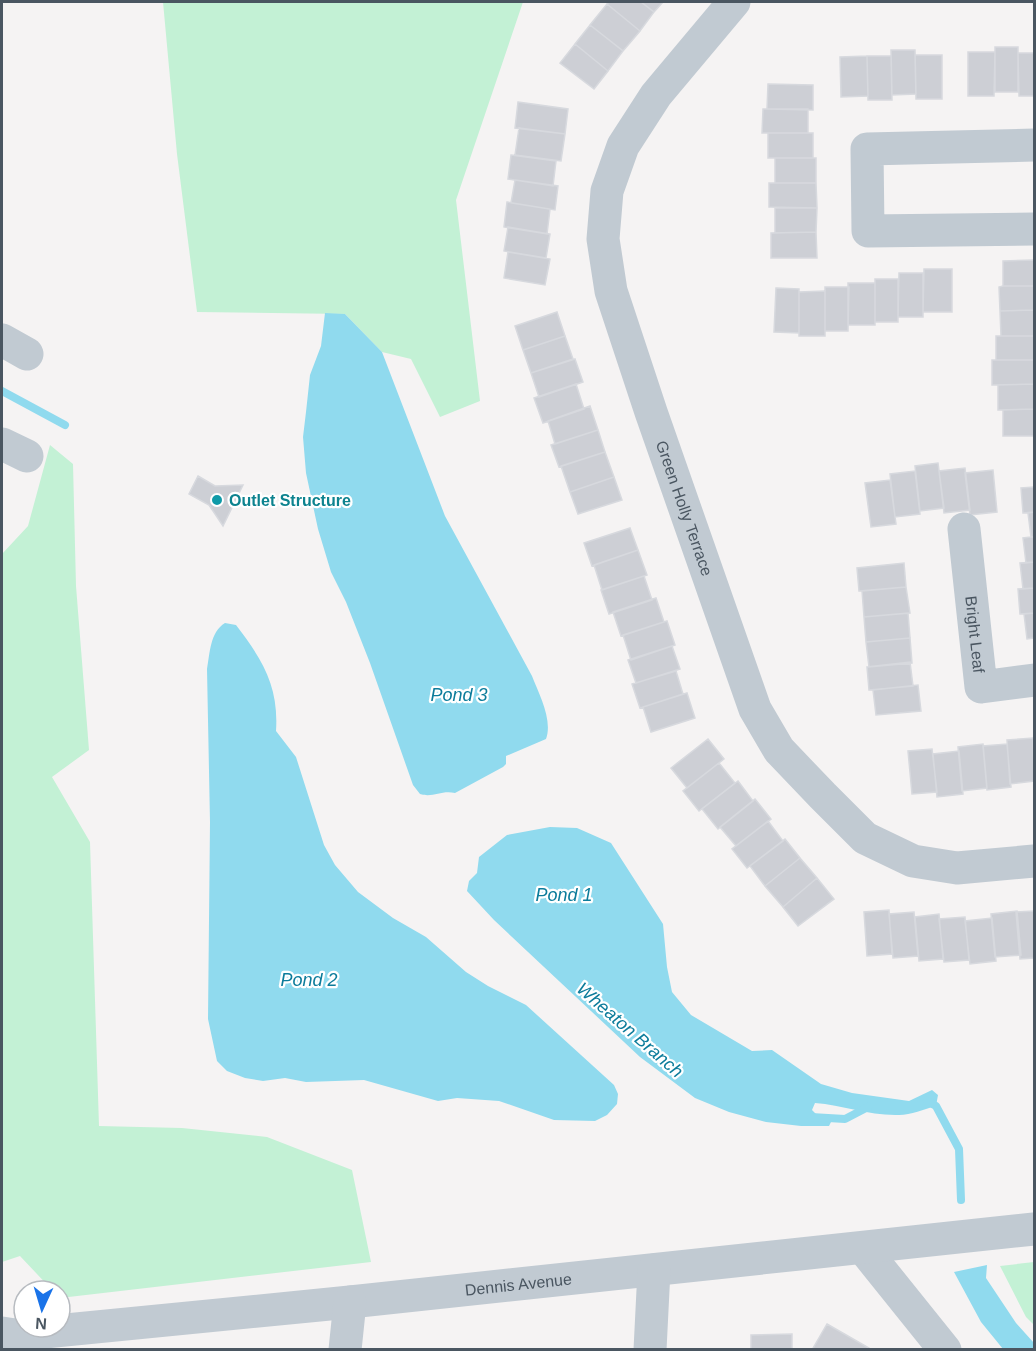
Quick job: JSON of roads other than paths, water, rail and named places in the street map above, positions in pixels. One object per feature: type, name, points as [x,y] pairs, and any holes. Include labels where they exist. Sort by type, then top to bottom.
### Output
[{"type":"street","name":"Green Holly Terrace","points":[[734,2],[656,95],[622,146],[607,191],[603,239],[611,291],[755,709],[779,750],[866,838],[913,861],[957,868],[1035,861]]},
{"type":"street","points":[[1035,145],[867,149],[868,231],[1035,229]]},
{"type":"street","name":"Bright Leaf","points":[[964,529],[981,687],[1035,680]]},
{"type":"street","name":"Dennis Avenue","points":[[11,1339],[151,1336],[350,1302],[1035,1229]]},
{"type":"street","points":[[863,1248],[945,1350]]},
{"type":"street","points":[[650,1350],[654,1270]]},
{"type":"street","points":[[345,1350],[350,1302]]},
{"type":"water","name":"Pond 3","points":[[325,313],[345,314],[382,352],[445,516],[532,676],[544,707],[548,724],[546,739],[506,756],[506,764],[503,767],[455,793],[425,795],[420,794],[413,785],[370,663],[346,602],[331,572],[318,529],[306,473],[303,437],[310,375],[321,346]]},
{"type":"water","name":"Pond 2","points":[[225,623],[236,625],[254,650],[267,674],[275,700],[276,731],[296,757],[324,845],[335,865],[358,892],[393,918],[426,937],[466,972],[526,1005],[614,1085],[618,1094],[617,1104],[607,1115],[595,1121],[554,1120],[499,1101],[457,1098],[438,1101],[364,1080],[306,1082],[285,1078],[263,1081],[245,1078],[227,1071],[217,1061],[208,1019],[210,822],[207,669],[214,637]]},
{"type":"water","name":"Pond 1","points":[[550,827],[577,828],[611,843],[663,924],[672,992],[691,1015],[752,1051],[772,1050],[821,1084],[852,1093],[909,1101],[932,1090],[938,1095],[936,1106],[908,1114],[888,1115],[815,1103],[812,1110],[831,1122],[829,1126],[801,1126],[766,1122],[729,1112],[695,1098],[640,1057],[494,920],[467,891],[469,881],[477,873],[479,857],[507,835]]},
{"type":"water","points":[[987,1265],[986,1278],[1016,1323],[1034,1343],[1034,1349],[1003,1349],[981,1322],[954,1272]]},
{"type":"waterway","name":"Wheaton Branch","points":[[2,391],[65,425]]},
{"type":"waterway","name":"Wheaton Branch","points":[[927,1101],[936,1106],[959,1149],[961,1200]]},
{"type":"waterway","name":"Wheaton Branch","points":[[811,1117],[845,1119],[868,1107]]},
{"type":"place","name":"Outlet Structure","points":[[217,500]]}]
